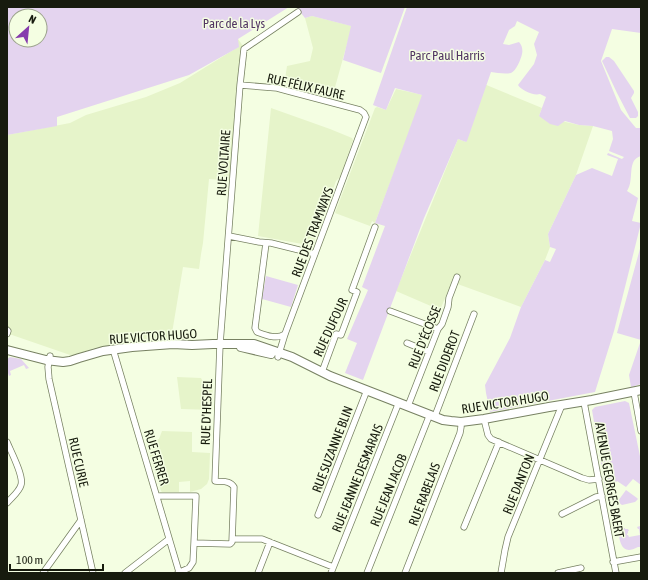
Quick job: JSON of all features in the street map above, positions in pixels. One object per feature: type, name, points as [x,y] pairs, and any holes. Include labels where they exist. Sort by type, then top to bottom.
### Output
[{"type":"main road","name":"RUE VICTOR HUGO","points":[[7,344],[49,358]]},
{"type":"main road","name":"RUE VICTOR HUGO","points":[[7,350],[49,358],[65,359],[79,358],[113,349],[167,344],[229,344],[267,353],[278,354],[292,362],[309,366],[447,421],[461,422],[584,402],[637,391]]},
{"type":"street","name":"RUE VOLTAIRE","points":[[220,344],[244,49],[298,12]]},
{"type":"street","name":"RUE FÉLIX FAURE","points":[[240,85],[282,89],[360,110],[366,114]]},
{"type":"street","name":"RUE DES TRAMWAYS","points":[[278,354],[366,120],[366,114]]},
{"type":"street","name":"RUE DUFOUR","points":[[322,372],[336,334],[341,335],[357,292],[352,290],[375,227]]},
{"type":"street","points":[[229,236],[271,243],[315,254]]},
{"type":"street","points":[[266,243],[255,328],[257,332],[275,337],[280,337],[285,334]]},
{"type":"street","name":"RUE D'ÉCOSSE","points":[[408,406],[438,329],[442,324],[457,276]]},
{"type":"street","points":[[390,311],[438,329]]},
{"type":"street","name":"RUE DIDEROT","points":[[432,415],[474,314]]},
{"type":"street","points":[[7,330],[7,334]]},
{"type":"street","points":[[407,343],[429,352]]},
{"type":"street","name":"RUE D'HESPEL","points":[[220,344],[215,481],[229,482],[233,484],[234,487],[233,539]]},
{"type":"street","name":"RUE FERRER","points":[[113,349],[179,573]]},
{"type":"street","name":"RUE CURIE","points":[[49,358],[49,379],[94,573]]},
{"type":"street","name":"RUE SUZANNE BLIN","points":[[318,516],[367,390]]},
{"type":"street","points":[[637,391],[641,431]]},
{"type":"street","name":"RUE JEANNE DESMARAIS","points":[[333,567],[398,402]]},
{"type":"street","name":"AVENUE GEORGES BAERT","points":[[584,402],[616,573]]},
{"type":"street","name":"RUE DANTON","points":[[501,573],[504,550],[508,537],[562,405]]},
{"type":"street","name":"RUE JEAN JACOB","points":[[367,573],[432,415]]},
{"type":"street","points":[[484,419],[488,435],[491,439],[586,480],[598,479]]},
{"type":"street","name":"RUE RABELAIS","points":[[405,573],[460,432],[461,422]]},
{"type":"street","points":[[7,442],[22,482],[18,490],[7,502]]},
{"type":"street","points":[[464,527],[499,442]]},
{"type":"street","points":[[157,496],[196,496],[193,562],[189,568],[179,573]]},
{"type":"street","points":[[562,514],[596,497],[602,496]]},
{"type":"street","points":[[42,573],[81,520]]},
{"type":"street","points":[[125,573],[169,539]]},
{"type":"street","points":[[194,543],[230,544],[233,539],[261,539],[333,567]]},
{"type":"street","points":[[258,573],[270,542]]},
{"type":"street","points":[[613,562],[641,557]]},
{"type":"street","points":[[558,573],[581,568]]},
{"type":"shaded area","points":[[312,16],[352,26],[332,98],[284,86],[287,66],[310,61],[313,48],[305,18]]},
{"type":"shaded area","points":[[238,39],[246,50],[236,181],[209,179],[199,269],[183,267],[171,339],[150,340],[94,348],[73,356],[7,334],[7,135],[70,123],[86,115],[146,97],[180,83],[238,47]]},
{"type":"shaded area","points":[[484,84],[542,108],[539,116],[579,125],[593,126],[576,175],[548,234],[550,247],[545,260],[521,307],[452,282],[440,310],[396,291],[458,139],[466,142]]},
{"type":"shaded area","points":[[396,89],[423,95],[375,223],[372,221],[370,226],[335,213],[375,108],[377,107],[386,110]]},
{"type":"shaded area","points":[[271,108],[330,129],[352,138],[353,140],[341,176],[336,181],[314,242],[308,245],[258,236]]},
{"type":"shaded area","points":[[177,377],[213,380],[212,410],[181,409]]},
{"type":"shaded area","points":[[162,431],[192,432],[192,452],[210,453],[209,479],[207,484],[201,489],[190,492],[190,481],[179,482],[179,492],[161,491],[146,443],[159,439]]},
{"type":"green space","name":"Parc de la Lys","points":[[7,7],[289,7],[238,39],[239,47],[189,75],[57,117],[57,126],[7,135]]},
{"type":"green space","points":[[296,7],[405,7],[381,73],[343,60],[351,26],[312,16],[305,18]]},
{"type":"green space","name":"Parc Paul Harris","points":[[407,7],[641,7],[641,33],[612,29],[601,61],[621,110],[636,128],[641,128],[641,156],[636,158],[632,166],[627,191],[638,198],[632,221],[641,223],[614,331],[595,392],[490,412],[486,393],[485,385],[510,338],[521,307],[545,260],[550,262],[556,249],[550,247],[548,234],[576,175],[592,168],[612,176],[618,159],[607,155],[608,153],[622,159],[624,157],[609,151],[613,139],[612,131],[565,121],[558,126],[550,124],[539,116],[546,97],[540,94],[528,92],[518,85],[534,64],[537,55],[534,44],[539,32],[517,21],[515,26],[509,30],[503,44],[509,45],[519,42],[522,48],[521,59],[515,70],[511,73],[491,72],[467,141],[458,139],[424,218],[363,380],[345,373],[357,343],[347,339],[368,290],[362,287],[385,226],[375,223],[422,95],[395,88],[386,110],[373,105]]},
{"type":"green space","points":[[606,57],[609,57],[614,61],[634,91],[631,98],[638,112],[638,116],[636,118],[630,118],[617,93],[602,61]]},
{"type":"green space","points":[[641,245],[641,340],[617,333]]},
{"type":"green space","points":[[266,276],[298,285],[291,307],[262,299]]},
{"type":"green space","points":[[641,340],[641,384],[631,387],[629,375]]},
{"type":"green space","points":[[10,357],[21,359],[29,368],[26,369],[24,365],[10,371],[11,375],[9,376],[7,370],[7,359]]},
{"type":"green space","points":[[625,401],[629,403],[641,461],[641,485],[633,479],[626,487],[617,481],[609,492],[607,492],[605,488],[592,410],[595,407]]},
{"type":"green space","points":[[626,490],[638,499],[635,502],[622,505],[618,501]]},
{"type":"green space","points":[[640,525],[641,547],[628,550],[625,549],[621,544],[618,531],[619,529],[628,529],[629,531],[627,535],[629,537],[640,535],[637,527]]}]
